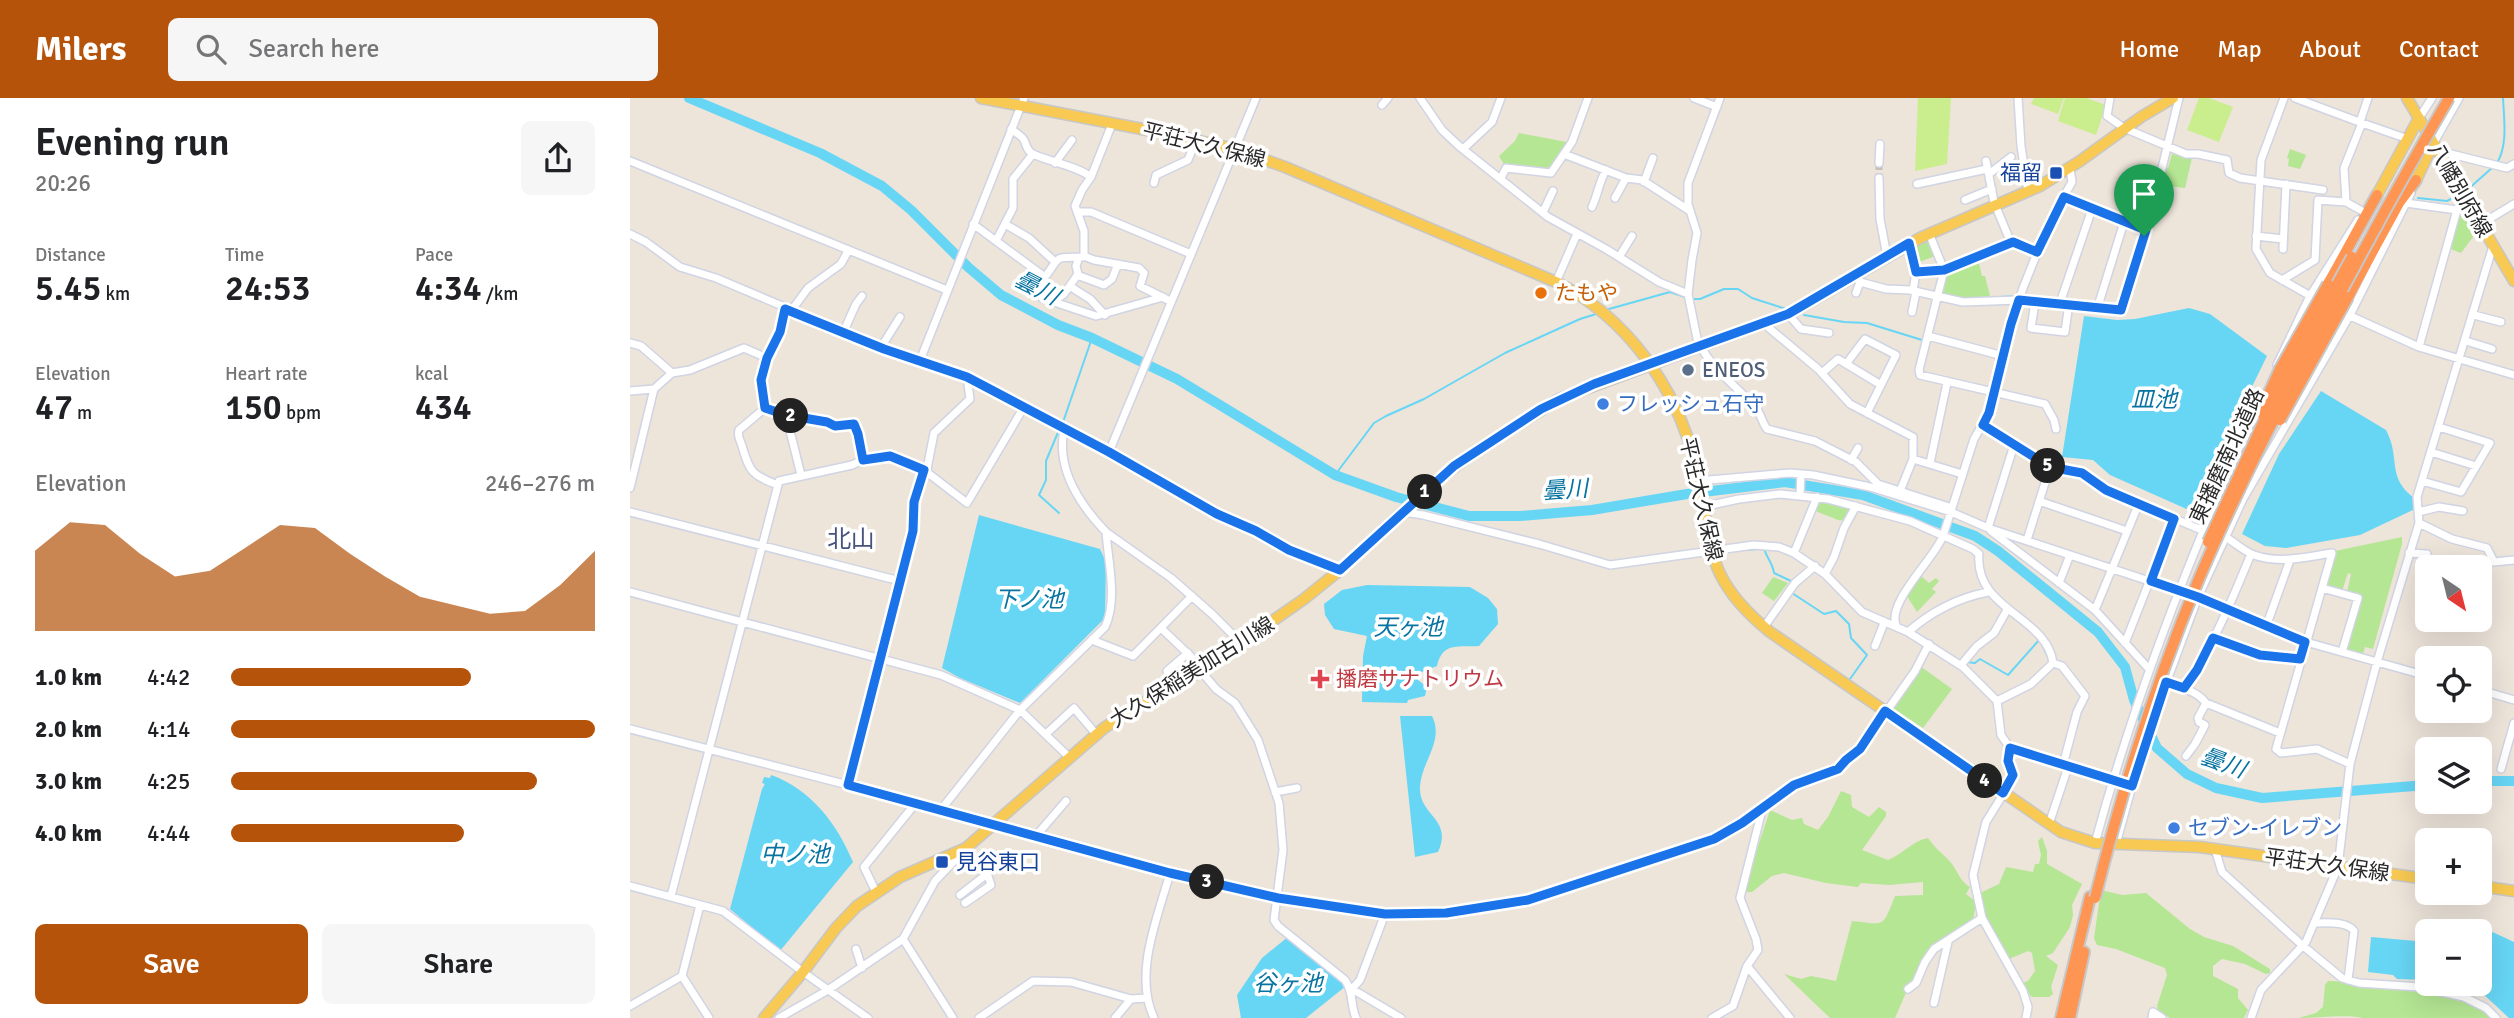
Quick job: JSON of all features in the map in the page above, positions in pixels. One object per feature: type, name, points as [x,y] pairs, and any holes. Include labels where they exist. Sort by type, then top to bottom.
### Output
[{"type":"highway","name":"東播磨南北道路","points":[[2061,1018],[2138,724],[2202,555],[2274,399],[2442,98]]},
{"type":"highway","name":"東播磨南北道路","points":[[2070,1018],[2093,897],[2123,794],[2154,698],[2198,581],[2282,402],[2449,98]]},
{"type":"highway","points":[[2228,515],[2399,203],[2416,180]]},
{"type":"highway","points":[[2202,555],[2240,457],[2276,378],[2377,195]]},
{"type":"main road","name":"平荘大久保線","points":[[981,98],[1022,102],[1235,149],[1297,172],[1556,282],[1599,310],[1637,345],[1651,364],[1684,430],[1698,483],[1711,552],[1724,583],[1742,607],[1764,627],[2049,824],[2072,836],[2095,843],[2215,849],[2415,877]]},
{"type":"main road","name":"大久保稲美加古川線","points":[[764,1018],[846,917],[876,892],[900,877],[962,850],[1096,734],[1131,710],[1202,670],[1340,570],[1465,458],[1541,409],[1579,390],[1788,314],[1909,243],[2028,192],[2070,168],[2124,128],[2173,98]]},
{"type":"main road","name":"八幡別府線","points":[[2407,98],[2514,281]]},
{"type":"main road","points":[[2377,195],[2419,118]]},
{"type":"main road","points":[[2416,180],[2433,144]]},
{"type":"main road","points":[[2492,888],[2514,891]]},
{"type":"street","points":[[1109,452],[1149,352],[1166,299],[1191,254],[1256,98]]},
{"type":"street","points":[[1420,98],[1442,130],[1543,212],[1659,282],[1688,294]]},
{"type":"street","points":[[1463,149],[1492,122],[1501,98]]},
{"type":"street","points":[[1501,178],[1506,169],[1551,173],[1572,142],[1588,98]]},
{"type":"street","points":[[1694,98],[1717,107]]},
{"type":"street","points":[[1720,98],[1688,183],[1690,211],[1697,233],[1688,294],[1700,348],[1721,375],[1760,413],[1767,429],[1808,438],[1852,460],[1878,484],[1952,510],[1988,528],[2198,597],[2305,642],[2415,673]]},
{"type":"street","points":[[2018,98],[2028,192]]},
{"type":"street","points":[[2110,98],[2107,116],[2124,128],[2186,154],[2198,153],[2227,160],[2233,176],[2319,190],[2315,199]]},
{"type":"street","points":[[1856,293],[1860,282],[1963,302],[2019,300],[2121,310],[2146,230],[2179,98]]},
{"type":"street","points":[[2284,98],[2261,160],[2256,249],[2264,266],[2310,296],[2419,346],[2514,374]]},
{"type":"street","points":[[2295,98],[2408,139]]},
{"type":"street","points":[[2346,202],[2344,168],[2368,98]]},
{"type":"street","points":[[2419,118],[2432,98]]},
{"type":"street","points":[[2433,144],[2459,98]]},
{"type":"street","points":[[923,364],[947,290],[1022,102]]},
{"type":"street","points":[[1052,302],[1071,287],[1077,275],[1076,266],[1082,257],[1084,230],[1075,206],[1091,177],[1112,124]]},
{"type":"street","points":[[1011,129],[1022,138],[1026,148],[1033,154],[1083,171],[1091,177]]},
{"type":"street","points":[[1055,163],[1072,140]]},
{"type":"street","points":[[1154,183],[1156,175],[1188,160],[1196,140]]},
{"type":"street","points":[[1879,163],[1880,144]]},
{"type":"street","points":[[2440,154],[2447,153],[2507,168],[2514,164]]},
{"type":"street","points":[[996,241],[1013,208],[1013,178],[1033,154]]},
{"type":"street","points":[[1564,154],[1626,178],[1644,182],[1690,211]]},
{"type":"street","points":[[1917,184],[1929,178],[1987,168],[2011,157]]},
{"type":"street","points":[[1644,182],[1653,158]]},
{"type":"street","points":[[630,161],[947,290]]},
{"type":"street","points":[[1987,168],[1996,207],[2011,243]]},
{"type":"street","points":[[1896,625],[1895,614],[1905,593],[1940,545],[1974,439],[1989,413],[2019,300],[2037,252],[2072,182],[2070,168]]},
{"type":"street","points":[[1592,208],[1599,182],[1606,170]]},
{"type":"street","points":[[1615,198],[1626,178]]},
{"type":"street","points":[[1880,178],[1880,219],[1886,256]]},
{"type":"street","points":[[2116,844],[2151,721],[2198,597],[2225,537],[2263,462],[2350,315],[2416,180]]},
{"type":"street","points":[[2283,248],[2286,184]]},
{"type":"street","points":[[1965,200],[1992,189]]},
{"type":"street","points":[[1543,212],[1553,191]]},
{"type":"street","points":[[2095,843],[2148,669],[2253,417],[2310,296],[2377,195]]},
{"type":"street","points":[[2064,197],[2146,230]]},
{"type":"street","points":[[2282,280],[2315,260],[2318,200],[2346,202],[2364,212]]},
{"type":"street","points":[[2419,346],[2457,209],[2467,200]]},
{"type":"street","points":[[2406,202],[2457,209]]},
{"type":"street","points":[[2481,224],[2514,204]]},
{"type":"street","points":[[2060,303],[2092,209]]},
{"type":"street","points":[[1079,212],[1091,212],[1191,254]]},
{"type":"street","points":[[2098,306],[2124,222]]},
{"type":"street","points":[[973,224],[1045,276]]},
{"type":"street","points":[[1005,224],[1029,238],[1054,261]]},
{"type":"street","points":[[1929,233],[1944,270],[1919,373],[1947,383],[2045,404],[2054,419],[2056,429]]},
{"type":"street","points":[[630,234],[646,242],[680,267],[716,278],[923,364],[967,377],[1109,452],[1217,514],[1256,531],[1289,550],[1340,570]]},
{"type":"street","points":[[1556,282],[1577,234]]},
{"type":"street","points":[[1619,257],[1632,236]]},
{"type":"street","points":[[2256,236],[2283,239]]},
{"type":"street","points":[[1916,272],[1944,270],[2013,242],[2037,252]]},
{"type":"street","points":[[1909,243],[1916,272],[1912,312]]},
{"type":"street","points":[[2251,1018],[2261,990],[2306,942],[2337,867],[2350,764],[2418,523],[2417,498],[2493,246]]},
{"type":"street","points":[[765,408],[761,380],[767,358],[788,310],[808,288],[841,264],[848,251]]},
{"type":"street","points":[[1063,257],[1082,257],[1143,270],[1140,286],[1166,299],[1105,316],[1084,313],[1052,302],[1042,298],[1035,290],[1054,261],[1063,257]]},
{"type":"street","points":[[1063,257],[1076,266]]},
{"type":"street","points":[[1077,275],[1104,285],[1112,279],[1118,264]]},
{"type":"street","points":[[1071,287],[1090,299],[1105,316]]},
{"type":"street","points":[[843,333],[862,296]]},
{"type":"street","points":[[2035,302],[2031,328],[2065,332],[2069,303]]},
{"type":"street","points":[[1788,314],[1801,328],[1829,333]]},
{"type":"street","points":[[2474,315],[2501,322]]},
{"type":"street","points":[[884,349],[885,341],[900,317]]},
{"type":"street","points":[[1767,323],[1769,328],[1822,373],[1848,402],[1913,437],[1913,459],[1900,491]]},
{"type":"street","points":[[1928,336],[2003,355]]},
{"type":"street","points":[[1846,364],[1865,339],[1896,355],[1867,413]]},
{"type":"street","points":[[2466,341],[2492,349]]},
{"type":"street","points":[[630,343],[641,346],[673,373]]},
{"type":"street","points":[[630,391],[654,388],[673,373],[690,370],[744,348],[767,358]]},
{"type":"street","points":[[1822,373],[1838,359],[1881,385]]},
{"type":"street","points":[[848,785],[913,531],[915,494],[926,469],[934,433],[970,399],[967,377]]},
{"type":"street","points":[[1930,463],[1947,383]]},
{"type":"street","points":[[630,488],[654,388]]},
{"type":"street","points":[[671,896],[779,481],[890,456],[924,470],[967,503],[1024,407]]},
{"type":"street","points":[[765,408],[835,426],[854,424],[863,460]]},
{"type":"street","points":[[765,408],[739,430],[737,435],[745,462],[753,475],[778,485]]},
{"type":"street","points":[[786,415],[801,475]]},
{"type":"street","points":[[1983,425],[2050,467],[2082,473],[2106,490],[2204,531]]},
{"type":"street","points":[[2422,481],[2460,492],[2490,443],[2439,427]]},
{"type":"street","points":[[1060,428],[1062,455],[1076,496],[1106,532],[1171,578],[1241,643]]},
{"type":"street","points":[[1988,528],[2014,445]]},
{"type":"street","points":[[1852,460],[1858,448]]},
{"type":"street","points":[[2431,452],[2476,466]]},
{"type":"street","points":[[1913,459],[1962,474]]},
{"type":"street","points":[[2027,540],[2050,467]]},
{"type":"street","points":[[1698,483],[1773,473],[1801,474],[1870,487],[1952,510]]},
{"type":"street","points":[[1800,496],[1801,474]]},
{"type":"street","points":[[1702,506],[1768,495],[1817,498],[1910,521],[1961,542],[1979,554],[1988,592],[2042,638],[2053,663],[2062,666],[2085,697],[2077,712],[2066,766],[2049,824]]},
{"type":"street","points":[[1794,553],[1817,498]]},
{"type":"street","points":[[2039,501],[2127,531]]},
{"type":"street","points":[[2095,610],[2139,503]]},
{"type":"street","points":[[1825,574],[1856,506]]},
{"type":"street","points":[[2418,512],[2439,507],[2463,511]]},
{"type":"street","points":[[630,512],[900,581]]},
{"type":"street","points":[[1404,512],[1423,514],[1610,565],[1754,545],[1779,547],[1815,566],[1862,612],[1884,623],[1896,625],[1961,665],[1997,701],[2001,735],[2010,748],[2132,786]]},
{"type":"street","points":[[2124,643],[2174,519]]},
{"type":"street","points":[[2418,523],[2452,539],[2487,548],[2494,562],[2514,560]]},
{"type":"street","points":[[1988,528],[2095,610],[2148,669]]},
{"type":"street","points":[[940,811],[1020,710],[1105,627],[1109,618],[1111,580],[1106,532]]},
{"type":"street","points":[[2225,537],[2251,554],[2290,559],[2332,553],[2276,749],[2317,749],[2350,764]]},
{"type":"street","points":[[2409,553],[2427,554]]},
{"type":"street","points":[[2184,688],[2197,670],[2228,609],[2251,554]]},
{"type":"street","points":[[2059,583],[2070,555]]},
{"type":"street","points":[[2267,624],[2290,559]]},
{"type":"street","points":[[1764,627],[1795,583],[1815,566]]},
{"type":"street","points":[[2322,588],[2358,598],[2342,652]]},
{"type":"street","points":[[630,592],[941,675],[1020,710],[1069,757]]},
{"type":"street","points":[[1908,632],[1945,605],[1988,592]]},
{"type":"street","points":[[1092,640],[1133,656],[1192,596]]},
{"type":"street","points":[[1961,665],[1977,646],[1994,633],[2007,610]]},
{"type":"street","points":[[1875,646],[1884,623]]},
{"type":"street","points":[[1162,629],[1188,653],[1216,689],[1235,703],[1258,740],[1279,803],[1283,850],[1274,920],[1345,980],[1352,989],[1389,1015],[1401,1018]]},
{"type":"street","points":[[2213,638],[2260,655],[2300,659]]},
{"type":"street","points":[[630,729],[1170,873],[1278,898],[1385,914],[1446,913],[1501,906],[1542,897],[1714,839],[1762,810],[1794,785],[1838,769],[1860,749],[1914,671],[1929,644]]},
{"type":"street","points":[[1176,685],[1167,671],[1188,653]]},
{"type":"street","points":[[1997,701],[2031,684],[2053,663]]},
{"type":"street","points":[[2166,682],[2184,688],[2206,703],[2280,733]]},
{"type":"street","points":[[2492,694],[2514,700]]},
{"type":"street","points":[[2186,756],[2205,725],[2198,719],[2206,703]]},
{"type":"street","points":[[1046,734],[1074,708],[1096,734]]},
{"type":"street","points":[[2501,769],[2514,723]]},
{"type":"street","points":[[2010,748],[2008,761],[2013,775],[1986,822],[1973,876],[1982,918],[2023,991],[2028,1007],[2026,1018]]},
{"type":"street","points":[[1275,792],[1297,788]]},
{"type":"street","points":[[1035,837],[1066,801]]},
{"type":"street","points":[[876,892],[864,867],[915,804]]},
{"type":"street","points":[[1712,1018],[1733,1006],[1747,966],[1758,950],[1740,898],[1762,810]]},
{"type":"street","points":[[2215,849],[2222,872],[2335,974],[2359,984],[2420,987],[2464,997],[2486,1008],[2496,1018]]},
{"type":"street","points":[[779,1018],[828,990],[903,939],[934,881],[962,850],[987,874],[991,885],[965,903]]},
{"type":"street","points":[[1154,1018],[1147,998],[1147,961],[1170,873]]},
{"type":"street","points":[[960,895],[987,874]]},
{"type":"street","points":[[630,886],[723,911],[868,1018]]},
{"type":"street","points":[[630,1006],[682,976],[700,905]]},
{"type":"street","points":[[1356,1018],[1352,989],[1360,980],[1385,914]]},
{"type":"street","points":[[1908,989],[1916,983],[1925,961],[1934,949],[1982,918]]},
{"type":"street","points":[[2314,923],[2347,925],[2353,928],[2348,980]]},
{"type":"street","points":[[903,939],[953,1018]]},
{"type":"street","points":[[1934,1003],[1948,942]]},
{"type":"street","points":[[856,949],[862,968]]},
{"type":"street","points":[[1747,966],[1790,1018]]},
{"type":"street","points":[[682,976],[709,1018]]},
{"type":"street","points":[[979,1018],[1033,981],[1074,983],[1131,999],[1147,998]]},
{"type":"street","points":[[1115,1018],[1131,999]]},
{"type":"street","points":[[2151,1018],[2153,1012],[2162,1018]]},
{"type":"green space","points":[[1918,98],[1951,98],[1947,164],[1915,171]]},
{"type":"green space","points":[[2034,98],[2064,98],[2058,114],[2031,104]]},
{"type":"green space","points":[[2065,98],[2086,98],[2106,105],[2096,135],[2058,121]]},
{"type":"green space","points":[[2199,98],[2209,98],[2233,107],[2219,142],[2187,130]]},
{"type":"green space","points":[[1519,133],[1567,142],[1568,146],[1553,164],[1542,170],[1505,166],[1499,156],[1515,141]]},
{"type":"green space","points":[[2290,149],[2306,155],[2300,169],[2288,166]]},
{"type":"green space","points":[[2172,154],[2192,158],[2185,188],[2160,185],[2164,167],[2168,168]]},
{"type":"green space","points":[[2462,206],[2465,206],[2479,229],[2461,253],[2448,248]]},
{"type":"green space","points":[[1927,241],[1935,256],[1917,263],[1912,248]]},
{"type":"green space","points":[[1978,259],[1990,296],[1963,299],[1941,294],[1948,271]]},
{"type":"green space","points":[[1817,500],[1853,506],[1846,521],[1838,520],[1813,510]]},
{"type":"green space","points":[[2402,537],[2373,649],[2365,647],[2363,654],[2349,650],[2347,647],[2362,596],[2347,592],[2351,574],[2348,573],[2342,591],[2325,584],[2335,551]]},
{"type":"green space","points":[[1920,575],[1929,583],[1936,578],[1939,581],[1932,589],[1936,592],[1917,612],[1907,596]]},
{"type":"green space","points":[[1773,577],[1788,583],[1774,601],[1762,593]]},
{"type":"green space","points":[[1920,666],[1952,689],[1923,728],[1891,707]]},
{"type":"green space","points":[[1841,791],[1851,795],[1852,807],[1869,817],[1879,807],[1886,812],[1886,816],[1862,850],[1888,860],[1928,838],[1970,887],[1966,894],[1976,902],[1973,921],[1925,954],[1895,1018],[1830,1018],[1784,974],[1801,979],[1811,976],[1836,981],[1852,921],[1881,922],[1895,896],[1923,895],[1923,882],[1889,885],[1861,883],[1858,887],[1784,873],[1772,876],[1752,892],[1744,889],[1770,810],[1792,820],[1802,818],[1804,824],[1818,830]]},
{"type":"green space","points":[[2042,837],[2047,851],[2047,864],[2082,884],[2072,905],[2070,927],[2053,953],[2046,956],[2058,965],[2051,987],[2053,994],[2049,997],[2032,997],[2023,983],[2028,981],[2035,971],[2032,953],[2028,951],[2009,959],[1986,922],[1980,893],[1999,884],[2006,867],[2033,872],[2035,864],[2039,864],[2041,855],[2038,841]]},
{"type":"green space","points":[[2101,890],[2122,895],[2146,893],[2190,929],[2204,937],[2233,946],[2270,969],[2270,973],[2266,974],[2245,964],[2222,959],[2213,966],[2213,976],[2238,989],[2238,998],[2248,1010],[2244,1018],[2170,1018],[2158,1010],[2167,975],[2165,968],[2116,949],[2097,945],[2094,938]]},
{"type":"green space","points":[[2328,981],[2344,982],[2371,988],[2415,992],[2415,996],[2444,996],[2464,1001],[2491,1018],[2299,1018],[2316,1013],[2323,1007],[2325,985]]},
{"type":"water","name":"皿池","points":[[2189,308],[2210,314],[2267,356],[2191,511],[2110,475],[2093,460],[2062,457],[2084,316],[2135,319]]},
{"type":"water","points":[[2321,391],[2386,430],[2393,449],[2397,475],[2405,490],[2414,498],[2415,509],[2360,535],[2286,548],[2265,546],[2242,534],[2279,454]]},
{"type":"water","name":"下ノ池","points":[[979,515],[1100,549],[1106,562],[1105,618],[1020,703],[942,668]]},
{"type":"water","name":"天ヶ池","points":[[1367,585],[1470,587],[1488,598],[1497,609],[1498,624],[1479,646],[1447,649],[1439,658],[1437,666],[1419,673],[1418,680],[1427,687],[1425,696],[1408,700],[1407,703],[1362,702],[1363,656],[1367,636],[1334,629],[1325,615],[1324,604],[1342,590]]},
{"type":"water","points":[[1400,716],[1432,716],[1435,725],[1436,735],[1420,789],[1425,806],[1442,832],[1442,841],[1438,852],[1415,857]]},
{"type":"water","name":"中ノ池","points":[[771,775],[798,789],[821,810],[839,834],[853,862],[780,951],[730,909],[765,784],[762,783],[764,777],[770,778]]},
{"type":"water","points":[[2492,932],[2514,942],[2514,1018],[2509,1018],[2485,996],[2492,996]]},
{"type":"water","name":"谷ヶ池","points":[[1289,936],[1346,986],[1306,1018],[1241,1018],[1237,995],[1262,958]]},
{"type":"water","points":[[2371,937],[2415,941],[2415,980],[2397,979],[2393,975],[2368,972]]},
{"type":"waterway","name":"曇川","points":[[689,98],[820,153],[882,186],[1001,295],[1058,325],[1092,338],[1177,379],[1335,475],[1396,497],[1469,516],[1520,516],[1592,510],[1687,494],[1785,482],[1863,495],[1975,536],[1998,551],[2098,632],[2125,667],[2134,700],[2157,748],[2187,774],[2216,788],[2262,798],[2415,786]]},
{"type":"waterway","points":[[2497,163],[2504,140],[2503,98]]},
{"type":"waterway","points":[[2466,191],[2493,167]]},
{"type":"waterway","points":[[2418,198],[2447,201],[2458,195]]},
{"type":"waterway","points":[[1693,299],[1700,299],[1724,289],[1738,289],[1752,298],[1786,309]]},
{"type":"waterway","points":[[1609,309],[1670,292],[1685,297]]},
{"type":"waterway","points":[[1992,298],[2012,296]]},
{"type":"waterway","points":[[1335,475],[1374,423],[1424,399],[1505,353],[1596,314]]},
{"type":"waterway","points":[[1804,315],[1867,323],[1922,340]]},
{"type":"waterway","points":[[1062,425],[1092,338]]},
{"type":"waterway","points":[[1059,430],[1046,461],[1046,480],[1039,495],[1059,513]]},
{"type":"waterway","points":[[1744,550],[1758,549]]},
{"type":"waterway","points":[[1764,549],[1774,573],[1791,581]]},
{"type":"waterway","points":[[1792,593],[1824,614],[1836,611],[1849,624],[1851,638],[1867,655],[1850,679]]},
{"type":"waterway","points":[[2020,622],[2031,632]]},
{"type":"waterway","points":[[1966,662],[1975,663],[1980,659],[2008,675],[2039,640]]},
{"type":"waterway","points":[[2042,644],[2047,655]]},
{"type":"waterway","name":"曇川","points":[[2492,781],[2514,781]]},
{"type":"tunnel","points":[[1879,163],[1879,178]]},
{"type":"place","name":"福留","points":[[2056,173]]},
{"type":"place","name":"たもや","points":[[1541,293]]},
{"type":"place","name":"ENEOS","points":[[1688,370]]},
{"type":"place","name":"フレッシュ石守","points":[[1603,404]]},
{"type":"place","name":"播磨サナトリウム","points":[[1320,679]]},
{"type":"place","name":"セブン-イレブン","points":[[2174,828]]},
{"type":"place","name":"見谷東口","points":[[942,862]]},
{"type":"district","name":"北山","points":[[851,539]]},
{"type":"route","points":[[2064,197],[2146,230],[2144,236],[2121,310],[2019,300],[1989,413],[1983,425],[2050,467],[2082,473],[2106,490],[2174,519],[2151,581],[2267,624],[2305,642],[2300,659],[2260,655],[2213,638],[2197,670],[2184,688],[2166,682],[2151,721],[2132,786],[2010,748],[2008,761],[2013,775],[2003,793],[1885,711],[1860,749],[1838,769],[1794,785],[1762,810],[1714,839],[1528,900],[1446,913],[1385,914],[1278,898],[1170,873],[848,785],[913,531],[914,502],[924,470],[890,456],[863,460],[854,424],[835,426],[765,408],[761,380],[767,358],[780,332],[785,309],[926,365],[967,377],[1109,452],[1217,514],[1256,531],[1289,550],[1340,570],[1454,466],[1541,409],[1594,384],[1788,314],[1909,243],[1916,272],[1944,270],[2013,242],[2037,252],[2064,197]]}]
